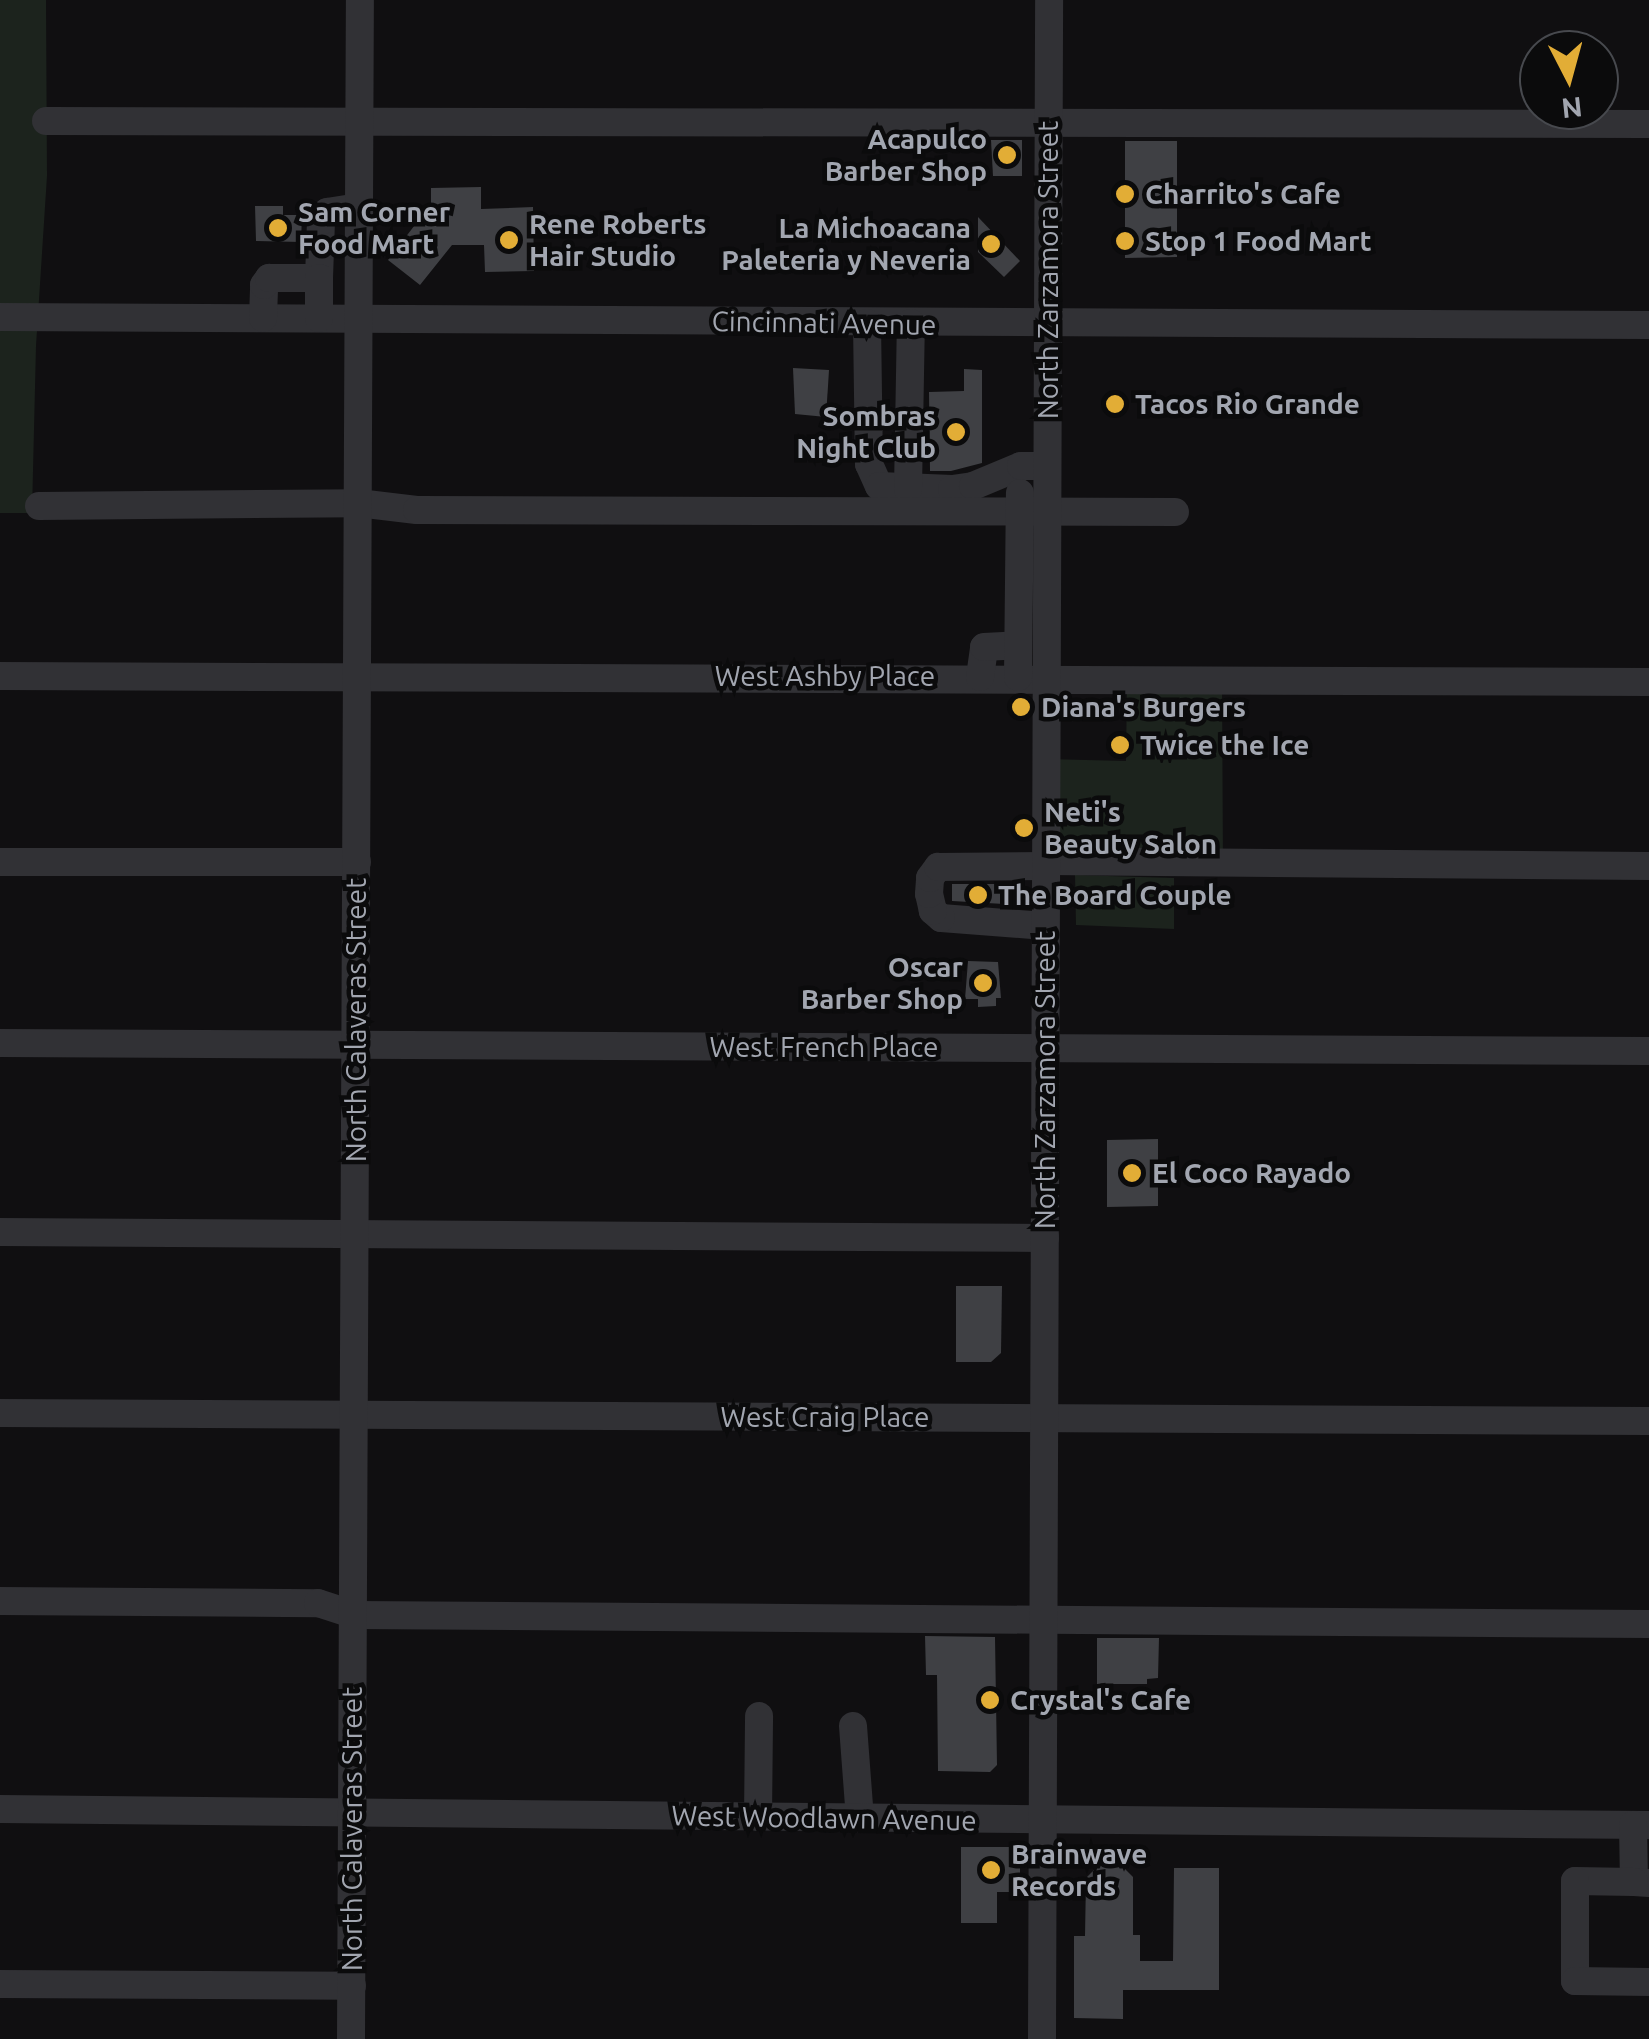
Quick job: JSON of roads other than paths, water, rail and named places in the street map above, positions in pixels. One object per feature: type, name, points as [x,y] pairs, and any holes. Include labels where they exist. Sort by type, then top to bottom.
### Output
[{"type":"street","name":"North Calaveras Street","points":[[351,2039],[360,0]]},
{"type":"street","name":"North Zarzamora Street","points":[[1042,2039],[1046,678],[1033,508],[1048,324],[1049,0]]},
{"type":"street","points":[[46,121],[1649,124]]},
{"type":"street","points":[[318,318],[320,221],[327,212],[359,207]]},
{"type":"street","points":[[263,318],[264,285],[268,278],[359,258]]},
{"type":"street","name":"Cincinnati Avenue","points":[[12,317],[1649,325]]},
{"type":"street","points":[[867,323],[869,464],[878,486],[973,486],[1034,466]]},
{"type":"street","points":[[908,488],[911,324]]},
{"type":"street","points":[[40,506],[358,504],[417,510],[1033,508],[1175,512]]},
{"type":"street","points":[[1018,677],[1033,508]]},
{"type":"street","points":[[980,677],[984,648],[1018,645]]},
{"type":"street","name":"West Ashby Place","points":[[0,676],[358,674],[1649,682]]},
{"type":"street","points":[[0,862],[357,862]]},
{"type":"street","points":[[1046,926],[940,918],[933,911],[930,878],[938,867],[1046,864],[1649,866]]},
{"type":"street","name":"West French Place","points":[[0,1042],[1649,1051]]},
{"type":"street","points":[[0,1232],[355,1231],[1044,1238]]},
{"type":"street","name":"West Craig Place","points":[[0,1413],[1649,1422]]},
{"type":"street","points":[[0,1601],[318,1603],[354,1615],[1649,1624]]},
{"type":"street","points":[[758,1817],[759,1716]]},
{"type":"street","points":[[853,1726],[860,1819]]},
{"type":"street","name":"West Woodlawn Avenue","points":[[0,1808],[1043,1822],[1641,1825]]},
{"type":"street","points":[[1641,1825],[1641,1882],[1575,1881],[1575,1982],[1649,1982]]},
{"type":"street","points":[[0,1984],[352,1986]]},
{"type":"place","name":"Acapulco Barber Shop","points":[[1007,155]]},
{"type":"place","name":"Charrito's Cafe","points":[[1125,194]]},
{"type":"place","name":"Sam Corner Food Mart","points":[[278,228]]},
{"type":"place","name":"Rene Roberts Hair Studio","points":[[509,240]]},
{"type":"place","name":"Stop 1 Food Mart","points":[[1125,241]]},
{"type":"place","name":"La Michoacana Paleteria y Neveria","points":[[991,244]]},
{"type":"place","name":"Tacos Rio Grande","points":[[1115,404]]},
{"type":"place","name":"Sombras Night Club","points":[[956,432]]},
{"type":"place","name":"Diana's Burgers","points":[[1021,707]]},
{"type":"place","name":"Twice the Ice","points":[[1120,745]]},
{"type":"place","name":"Neti's Beauty Salon","points":[[1024,828]]},
{"type":"place","name":"The Board Couple","points":[[978,895]]},
{"type":"place","name":"Oscar Barber Shop","points":[[983,983]]},
{"type":"place","name":"El Coco Rayado","points":[[1132,1173]]},
{"type":"place","name":"Crystal's Cafe","points":[[990,1700]]},
{"type":"place","name":"Brainwave Records","points":[[991,1870]]}]
